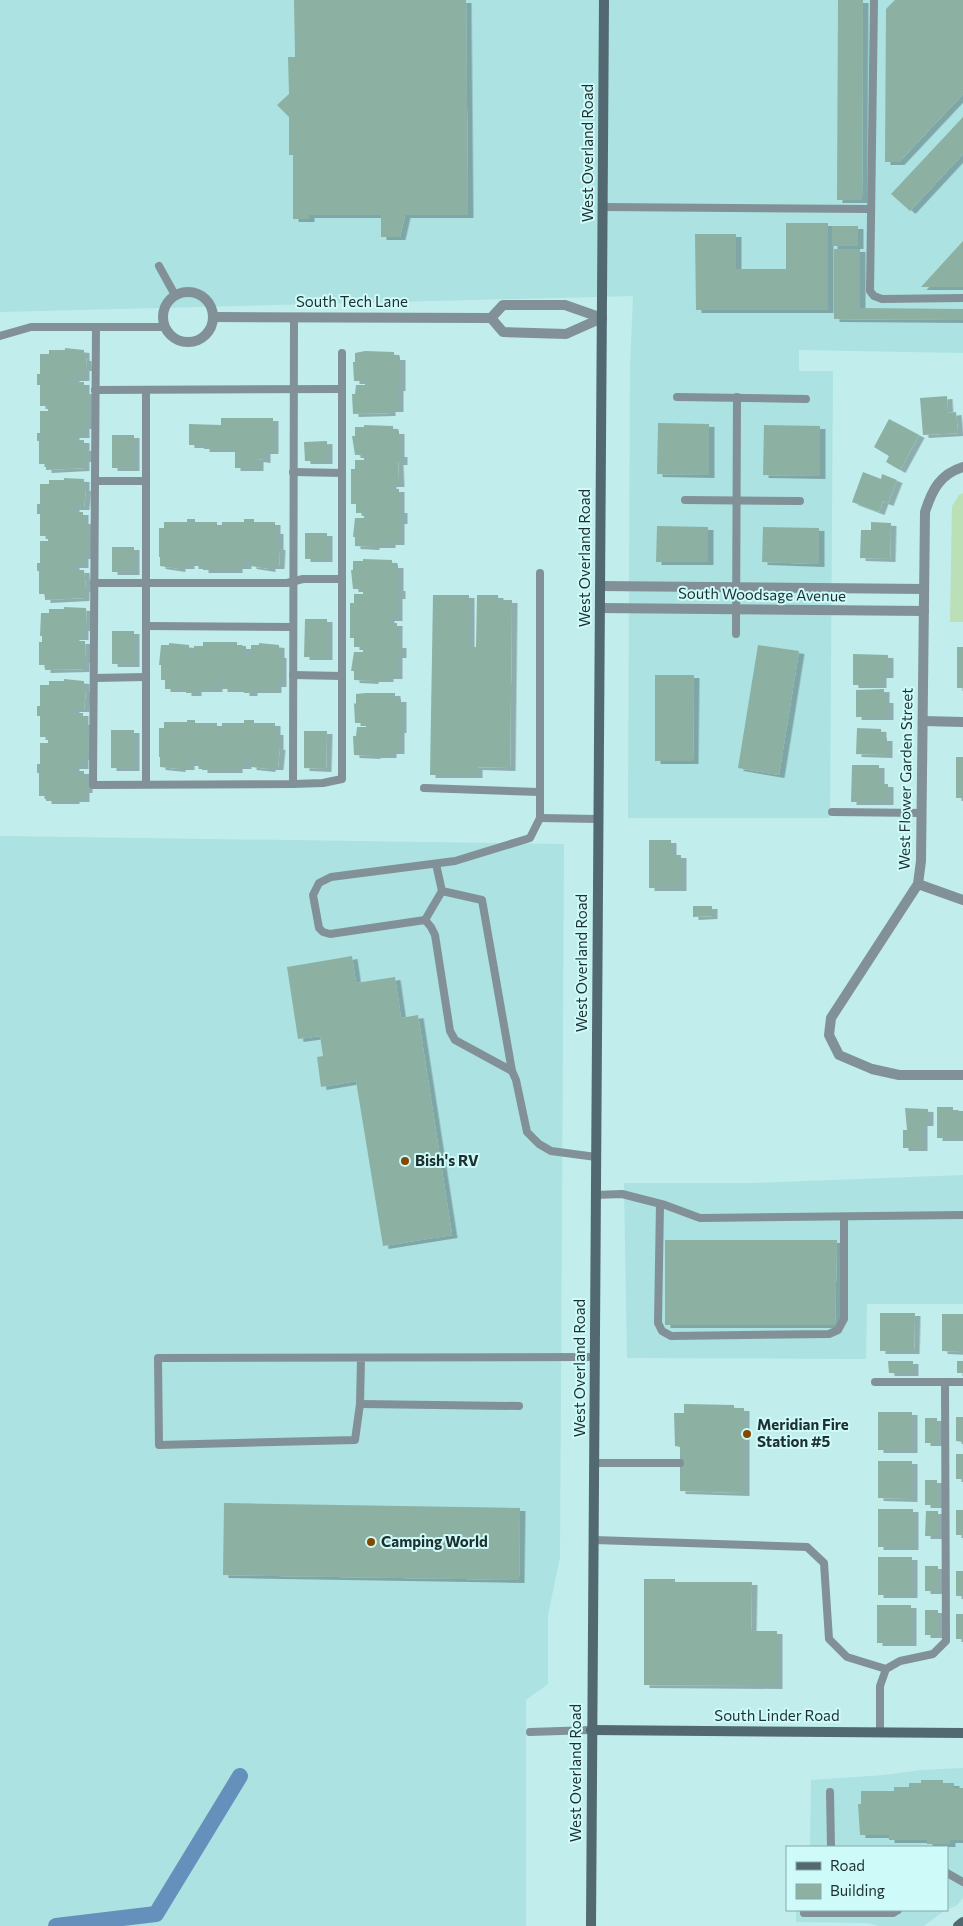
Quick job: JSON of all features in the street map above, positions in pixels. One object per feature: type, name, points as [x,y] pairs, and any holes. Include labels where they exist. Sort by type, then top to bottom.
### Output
[{"type":"street","name":"West Overland Road","points":[[591,1926],[604,0]]},
{"type":"street","points":[[192,292],[201,295],[207,301],[212,308],[213,317],[212,326],[201,339],[193,342],[184,342],[176,340],[164,327],[163,312],[165,305],[175,295],[192,292]]},
{"type":"street","points":[[503,305],[565,306],[602,318],[566,334],[503,332],[491,318],[503,305]]},
{"type":"street","name":"South Tech Lane","points":[[213,317],[491,318]]},
{"type":"street","name":"West Flower Garden Street","points":[[963,467],[953,470],[940,479],[930,494],[925,512],[922,861],[918,884],[831,1018],[829,1035],[839,1054],[872,1069],[899,1075],[963,1075]]},
{"type":"street","name":"South Woodsage Avenue","points":[[600,586],[924,588]]},
{"type":"street","name":"South Woodsage Avenue","points":[[600,608],[924,611]]},
{"type":"street","points":[[924,721],[963,722]]},
{"type":"street","points":[[918,884],[963,900]]},
{"type":"street","name":"South Linder Road","points":[[592,1730],[963,1733]]},
{"type":"street","points":[[958,1926],[963,1922]]},
{"type":"lane","points":[[874,0],[870,291],[874,296],[882,298],[963,298]]},
{"type":"lane","points":[[602,207],[871,209]]},
{"type":"lane","points":[[158,266],[175,295]]},
{"type":"lane","points":[[293,784],[294,317]]},
{"type":"lane","points":[[0,336],[31,327],[164,327]]},
{"type":"lane","points":[[96,327],[93,785],[293,784],[323,783],[342,779],[342,353]]},
{"type":"lane","points":[[95,390],[342,389]]},
{"type":"lane","points":[[146,390],[146,784]]},
{"type":"lane","points":[[677,397],[806,399]]},
{"type":"lane","points":[[736,634],[737,397]]},
{"type":"lane","points":[[294,472],[342,473]]},
{"type":"lane","points":[[95,482],[146,482]]},
{"type":"lane","points":[[685,500],[800,502]]},
{"type":"lane","points":[[425,920],[330,934],[323,932],[319,928],[313,895],[319,883],[331,877],[454,861],[530,838],[540,818],[540,573]]},
{"type":"lane","points":[[94,583],[287,583],[302,579],[342,579]]},
{"type":"lane","points":[[146,626],[293,628]]},
{"type":"lane","points":[[293,675],[342,676]]},
{"type":"lane","points":[[94,678],[146,677]]},
{"type":"lane","points":[[424,788],[539,792]]},
{"type":"lane","points":[[832,812],[922,813]]},
{"type":"lane","points":[[540,818],[598,819]]},
{"type":"lane","points":[[425,920],[442,891],[436,864]]},
{"type":"lane","points":[[442,891],[482,900],[512,1071],[516,1080],[527,1132],[539,1144],[551,1151],[596,1157]]},
{"type":"lane","points":[[425,920],[435,935],[450,1031],[454,1040],[512,1071]]},
{"type":"lane","points":[[596,1195],[622,1194],[660,1204],[700,1218],[963,1216]]},
{"type":"lane","points":[[660,1204],[658,1323],[662,1331],[670,1336],[829,1334],[838,1330],[844,1319],[844,1217]]},
{"type":"lane","points":[[361,1359],[360,1404],[355,1440],[159,1445],[158,1358],[595,1357]]},
{"type":"lane","points":[[875,1382],[963,1382]]},
{"type":"lane","points":[[880,1732],[880,1686],[886,1669],[900,1661],[933,1654],[946,1641],[945,1382]]},
{"type":"lane","points":[[360,1404],[520,1406]]},
{"type":"lane","points":[[594,1462],[680,1462]]},
{"type":"lane","points":[[594,1540],[807,1547],[824,1563],[829,1639],[847,1657],[886,1669]]},
{"type":"lane","points":[[530,1732],[592,1730]]},
{"type":"lane","points":[[830,1792],[830,1846]]},
{"type":"lane","points":[[948,1874],[963,1882]]},
{"type":"lane","points":[[804,1911],[804,1913],[893,1913],[896,1911]]},
{"type":"shaded area","points":[[0,0],[963,0],[963,353],[799,350],[799,371],[833,371],[830,818],[628,818],[630,368],[633,296],[0,312]]},
{"type":"shaded area","points":[[0,836],[564,844],[560,1557],[548,1615],[548,1684],[526,1700],[526,1926],[0,1926]]},
{"type":"shaded area","points":[[963,1175],[963,1304],[867,1304],[866,1359],[627,1358],[624,1183],[754,1183]]},
{"type":"shaded area","points":[[963,1768],[963,1898],[956,1906],[948,1909],[948,1846],[810,1846],[811,1780],[884,1775],[921,1770]]},
{"type":"shaded area","points":[[796,1911],[944,1911],[924,1926],[796,1922]]},
{"type":"green space","points":[[963,493],[963,622],[950,622],[952,506],[959,495]]},
{"type":"building","points":[[294,0],[466,0],[468,215],[405,215],[400,237],[381,237],[381,215],[309,215],[309,219],[293,219],[293,155],[289,155],[289,117],[277,105],[289,94],[288,57],[295,57]]},
{"type":"building","points":[[838,0],[863,0],[862,200],[837,200]]},
{"type":"building","points":[[895,0],[963,0],[963,94],[899,162],[885,162],[886,9]]},
{"type":"building","points":[[963,117],[963,154],[910,211],[891,194]]},
{"type":"building","points":[[786,223],[828,223],[828,310],[696,310],[695,234],[736,234],[736,269],[786,269]]},
{"type":"building","points":[[832,226],[858,226],[858,246],[832,246]]},
{"type":"building","points":[[963,241],[963,287],[921,287]]},
{"type":"building","points":[[834,249],[860,249],[860,308],[963,309],[963,320],[834,319]]},
{"type":"building","points":[[65,348],[84,350],[84,358],[86,358],[87,368],[84,368],[84,378],[74,378],[74,382],[84,382],[84,391],[88,391],[88,426],[84,426],[84,435],[74,435],[74,440],[84,440],[84,448],[87,448],[87,459],[84,459],[84,468],[46,470],[46,464],[39,464],[39,441],[37,441],[37,433],[40,433],[40,411],[48,411],[48,406],[40,406],[40,385],[37,385],[37,374],[40,374],[40,354],[49,354],[49,350],[65,350]]},
{"type":"building","points":[[365,351],[394,352],[394,357],[400,357],[398,409],[390,409],[390,413],[353,414],[352,394],[355,394],[356,385],[365,385],[365,381],[354,381],[353,362],[355,362],[355,353]]},
{"type":"building","points":[[947,396],[948,413],[956,412],[958,433],[923,435],[920,398]]},
{"type":"building","points":[[221,418],[273,418],[273,451],[265,451],[265,460],[258,459],[258,468],[235,468],[235,449],[204,449],[204,445],[189,445],[189,424],[221,425]]},
{"type":"building","points":[[889,419],[919,435],[900,470],[886,462],[889,456],[874,447]]},
{"type":"building","points":[[658,423],[709,424],[709,475],[657,474]]},
{"type":"building","points":[[364,425],[393,426],[393,431],[399,431],[399,454],[402,454],[402,462],[398,462],[399,484],[391,484],[391,489],[399,489],[399,510],[402,510],[402,521],[399,521],[399,542],[390,542],[390,545],[374,545],[374,547],[355,546],[355,537],[353,537],[355,518],[364,518],[364,513],[356,513],[356,504],[351,504],[351,469],[355,469],[355,460],[364,460],[364,455],[355,455],[352,436],[355,436],[355,427],[364,427]]},
{"type":"building","points":[[764,425],[820,426],[820,476],[763,475]]},
{"type":"building","points":[[112,435],[134,435],[134,468],[112,468]]},
{"type":"building","points":[[327,441],[327,461],[305,461],[304,442]]},
{"type":"building","points":[[863,472],[881,479],[882,474],[897,480],[888,503],[883,501],[879,512],[852,502]]},
{"type":"building","points":[[64,478],[84,479],[84,488],[86,488],[84,507],[74,507],[74,512],[83,512],[83,521],[87,521],[87,556],[83,556],[83,565],[74,565],[74,570],[84,570],[86,589],[84,589],[84,598],[45,600],[45,594],[39,594],[39,571],[37,571],[37,563],[40,563],[40,541],[48,541],[48,536],[40,536],[40,514],[37,514],[37,504],[40,504],[40,484],[49,484],[49,480],[64,480]]},
{"type":"building","points":[[187,519],[195,519],[195,522],[217,522],[217,530],[222,530],[222,522],[244,522],[244,519],[254,519],[254,522],[275,522],[275,531],[278,531],[278,547],[280,547],[279,566],[270,566],[270,569],[251,566],[251,557],[246,557],[246,566],[237,566],[237,570],[203,570],[203,566],[193,566],[193,557],[189,557],[189,566],[180,566],[180,569],[160,566],[159,528],[164,528],[164,522],[187,522]]},
{"type":"building","points":[[871,522],[891,523],[890,559],[860,558],[861,530],[871,530]]},
{"type":"building","points":[[657,526],[708,527],[708,562],[656,562]]},
{"type":"building","points":[[763,527],[819,528],[819,564],[762,562]]},
{"type":"building","points":[[305,533],[327,533],[327,559],[305,559]]},
{"type":"building","points":[[112,547],[134,547],[134,572],[112,572]]},
{"type":"building","points":[[363,559],[392,560],[392,565],[398,565],[400,596],[397,596],[397,618],[389,618],[389,623],[397,623],[397,645],[401,645],[401,655],[397,655],[397,676],[388,676],[388,679],[373,679],[373,681],[354,680],[354,671],[351,671],[354,652],[363,652],[363,647],[354,647],[354,638],[350,638],[350,603],[354,603],[354,594],[363,594],[363,589],[353,589],[351,570],[353,570],[353,561],[363,561]]},
{"type":"building","points":[[433,595],[469,595],[469,647],[476,647],[477,595],[498,595],[498,600],[512,600],[510,768],[477,767],[477,775],[430,775]]},
{"type":"building","points":[[64,607],[86,608],[87,628],[83,628],[83,637],[74,637],[74,641],[85,641],[86,660],[84,660],[84,669],[45,670],[45,665],[39,665],[39,642],[42,642],[42,636],[40,636],[41,613],[49,613],[49,609],[64,609]]},
{"type":"building","points":[[305,619],[327,619],[327,657],[304,657]]},
{"type":"building","points":[[112,631],[134,631],[134,664],[112,664]]},
{"type":"building","points":[[203,642],[237,642],[237,646],[246,646],[246,655],[251,655],[251,645],[259,645],[259,643],[279,645],[281,684],[276,684],[276,690],[252,690],[252,693],[244,693],[244,689],[222,689],[222,681],[217,681],[217,689],[196,689],[196,693],[186,693],[186,689],[165,689],[165,680],[161,680],[161,665],[159,665],[161,645],[169,645],[169,643],[189,645],[189,655],[194,655],[194,646],[203,646]]},
{"type":"building","points":[[758,645],[799,651],[779,775],[738,768]]},
{"type":"building","points":[[957,647],[963,647],[963,688],[957,688]]},
{"type":"building","points":[[853,654],[888,655],[888,675],[881,675],[881,685],[853,685]]},
{"type":"building","points":[[655,675],[694,675],[693,761],[655,761]]},
{"type":"building","points":[[64,679],[84,681],[84,689],[86,689],[84,709],[74,709],[74,713],[83,713],[83,722],[87,722],[87,757],[83,757],[83,766],[74,766],[74,771],[84,771],[84,779],[87,779],[87,790],[84,790],[84,799],[46,801],[46,796],[39,796],[39,773],[37,773],[37,764],[40,764],[40,743],[48,743],[48,737],[40,737],[40,716],[37,716],[37,706],[40,706],[40,685],[49,685],[49,681],[64,681]]},
{"type":"building","points":[[884,689],[884,700],[888,700],[888,717],[856,717],[856,690]]},
{"type":"building","points":[[395,693],[395,699],[401,699],[399,751],[391,751],[391,755],[354,755],[353,736],[356,736],[357,727],[366,727],[366,723],[355,723],[354,703],[356,704],[356,694]]},
{"type":"building","points":[[187,720],[195,720],[195,723],[217,723],[217,731],[222,731],[222,723],[244,723],[244,720],[254,720],[254,723],[275,723],[275,732],[278,732],[278,747],[280,747],[278,767],[270,767],[270,769],[251,767],[251,757],[246,757],[246,766],[237,766],[237,770],[202,770],[202,766],[193,766],[193,757],[189,757],[189,767],[180,767],[180,769],[160,767],[159,728],[164,728],[164,722],[187,722]]},
{"type":"building","points":[[857,728],[881,729],[881,738],[887,738],[887,755],[856,754]]},
{"type":"building","points":[[111,730],[134,730],[134,768],[111,768]]},
{"type":"building","points":[[304,731],[327,731],[326,769],[304,768]]},
{"type":"building","points":[[956,757],[963,757],[963,798],[956,798]]},
{"type":"building","points":[[852,765],[879,765],[879,784],[888,784],[888,802],[851,802]]},
{"type":"building","points":[[649,840],[671,840],[671,855],[681,855],[681,888],[649,888]]},
{"type":"building","points":[[693,906],[712,906],[712,916],[693,917]]},
{"type":"building","name":"Bish's RV","points":[[352,956],[356,983],[395,977],[401,1018],[418,1015],[452,1235],[383,1246],[356,1081],[321,1087],[317,1057],[323,1056],[320,1036],[298,1039],[287,967]]},
{"type":"building","points":[[937,1107],[953,1107],[953,1111],[963,1111],[963,1138],[937,1138]]},
{"type":"building","points":[[905,1108],[928,1109],[928,1123],[922,1123],[922,1148],[903,1148],[903,1130],[907,1130]]},
{"type":"building","points":[[665,1240],[837,1240],[835,1325],[665,1325]]},
{"type":"building","points":[[880,1313],[915,1313],[914,1351],[880,1351]]},
{"type":"building","points":[[942,1314],[963,1314],[963,1352],[942,1351]]},
{"type":"building","points":[[888,1361],[913,1361],[913,1373],[889,1373]]},
{"type":"building","points":[[957,1361],[963,1361],[963,1373],[957,1373]]},
{"type":"building","points":[[684,1404],[734,1405],[734,1408],[744,1408],[744,1493],[680,1491],[680,1447],[675,1446],[674,1413],[684,1413]]},
{"type":"building","points":[[878,1412],[912,1412],[912,1450],[878,1450]]},
{"type":"building","points":[[956,1417],[963,1417],[963,1442],[956,1441]]},
{"type":"building","points":[[925,1418],[937,1418],[937,1443],[925,1443]]},
{"type":"building","points":[[956,1454],[963,1454],[963,1479],[956,1479]]},
{"type":"building","points":[[878,1461],[912,1461],[912,1499],[878,1498]]},
{"type":"building","points":[[925,1480],[937,1480],[937,1505],[925,1505]]},
{"type":"building","name":"Camping World","points":[[224,1503],[520,1508],[519,1580],[223,1575]]},
{"type":"building","points":[[878,1509],[913,1509],[913,1547],[878,1547]]},
{"type":"building","points":[[956,1510],[963,1510],[963,1535],[956,1535]]},
{"type":"building","points":[[926,1511],[938,1511],[938,1536],[925,1536]]},
{"type":"building","points":[[878,1557],[912,1557],[912,1595],[878,1595]]},
{"type":"building","points":[[925,1566],[938,1566],[938,1591],[925,1591]]},
{"type":"building","points":[[956,1571],[963,1571],[963,1596],[956,1596]]},
{"type":"building","points":[[644,1579],[675,1579],[675,1582],[752,1582],[751,1631],[777,1631],[777,1686],[644,1685]]},
{"type":"building","points":[[877,1605],[911,1605],[911,1643],[877,1643]]},
{"type":"building","points":[[925,1610],[938,1610],[938,1635],[925,1635]]},
{"type":"building","points":[[956,1614],[963,1614],[963,1639],[956,1639]]},
{"type":"building","points":[[921,1780],[943,1780],[943,1783],[954,1783],[954,1788],[963,1788],[963,1840],[950,1840],[950,1844],[927,1844],[927,1840],[889,1840],[889,1835],[860,1835],[858,1804],[861,1804],[861,1791],[894,1791],[894,1787],[909,1787],[909,1783],[921,1783]]},
{"type":"waterway","points":[[56,1926],[156,1914],[240,1776]]},
{"type":"place","name":"Bish's RV","points":[[405,1161]]},
{"type":"place","name":"Meridian Fire Station #5","points":[[747,1434]]},
{"type":"place","name":"Camping World","points":[[371,1542]]}]
